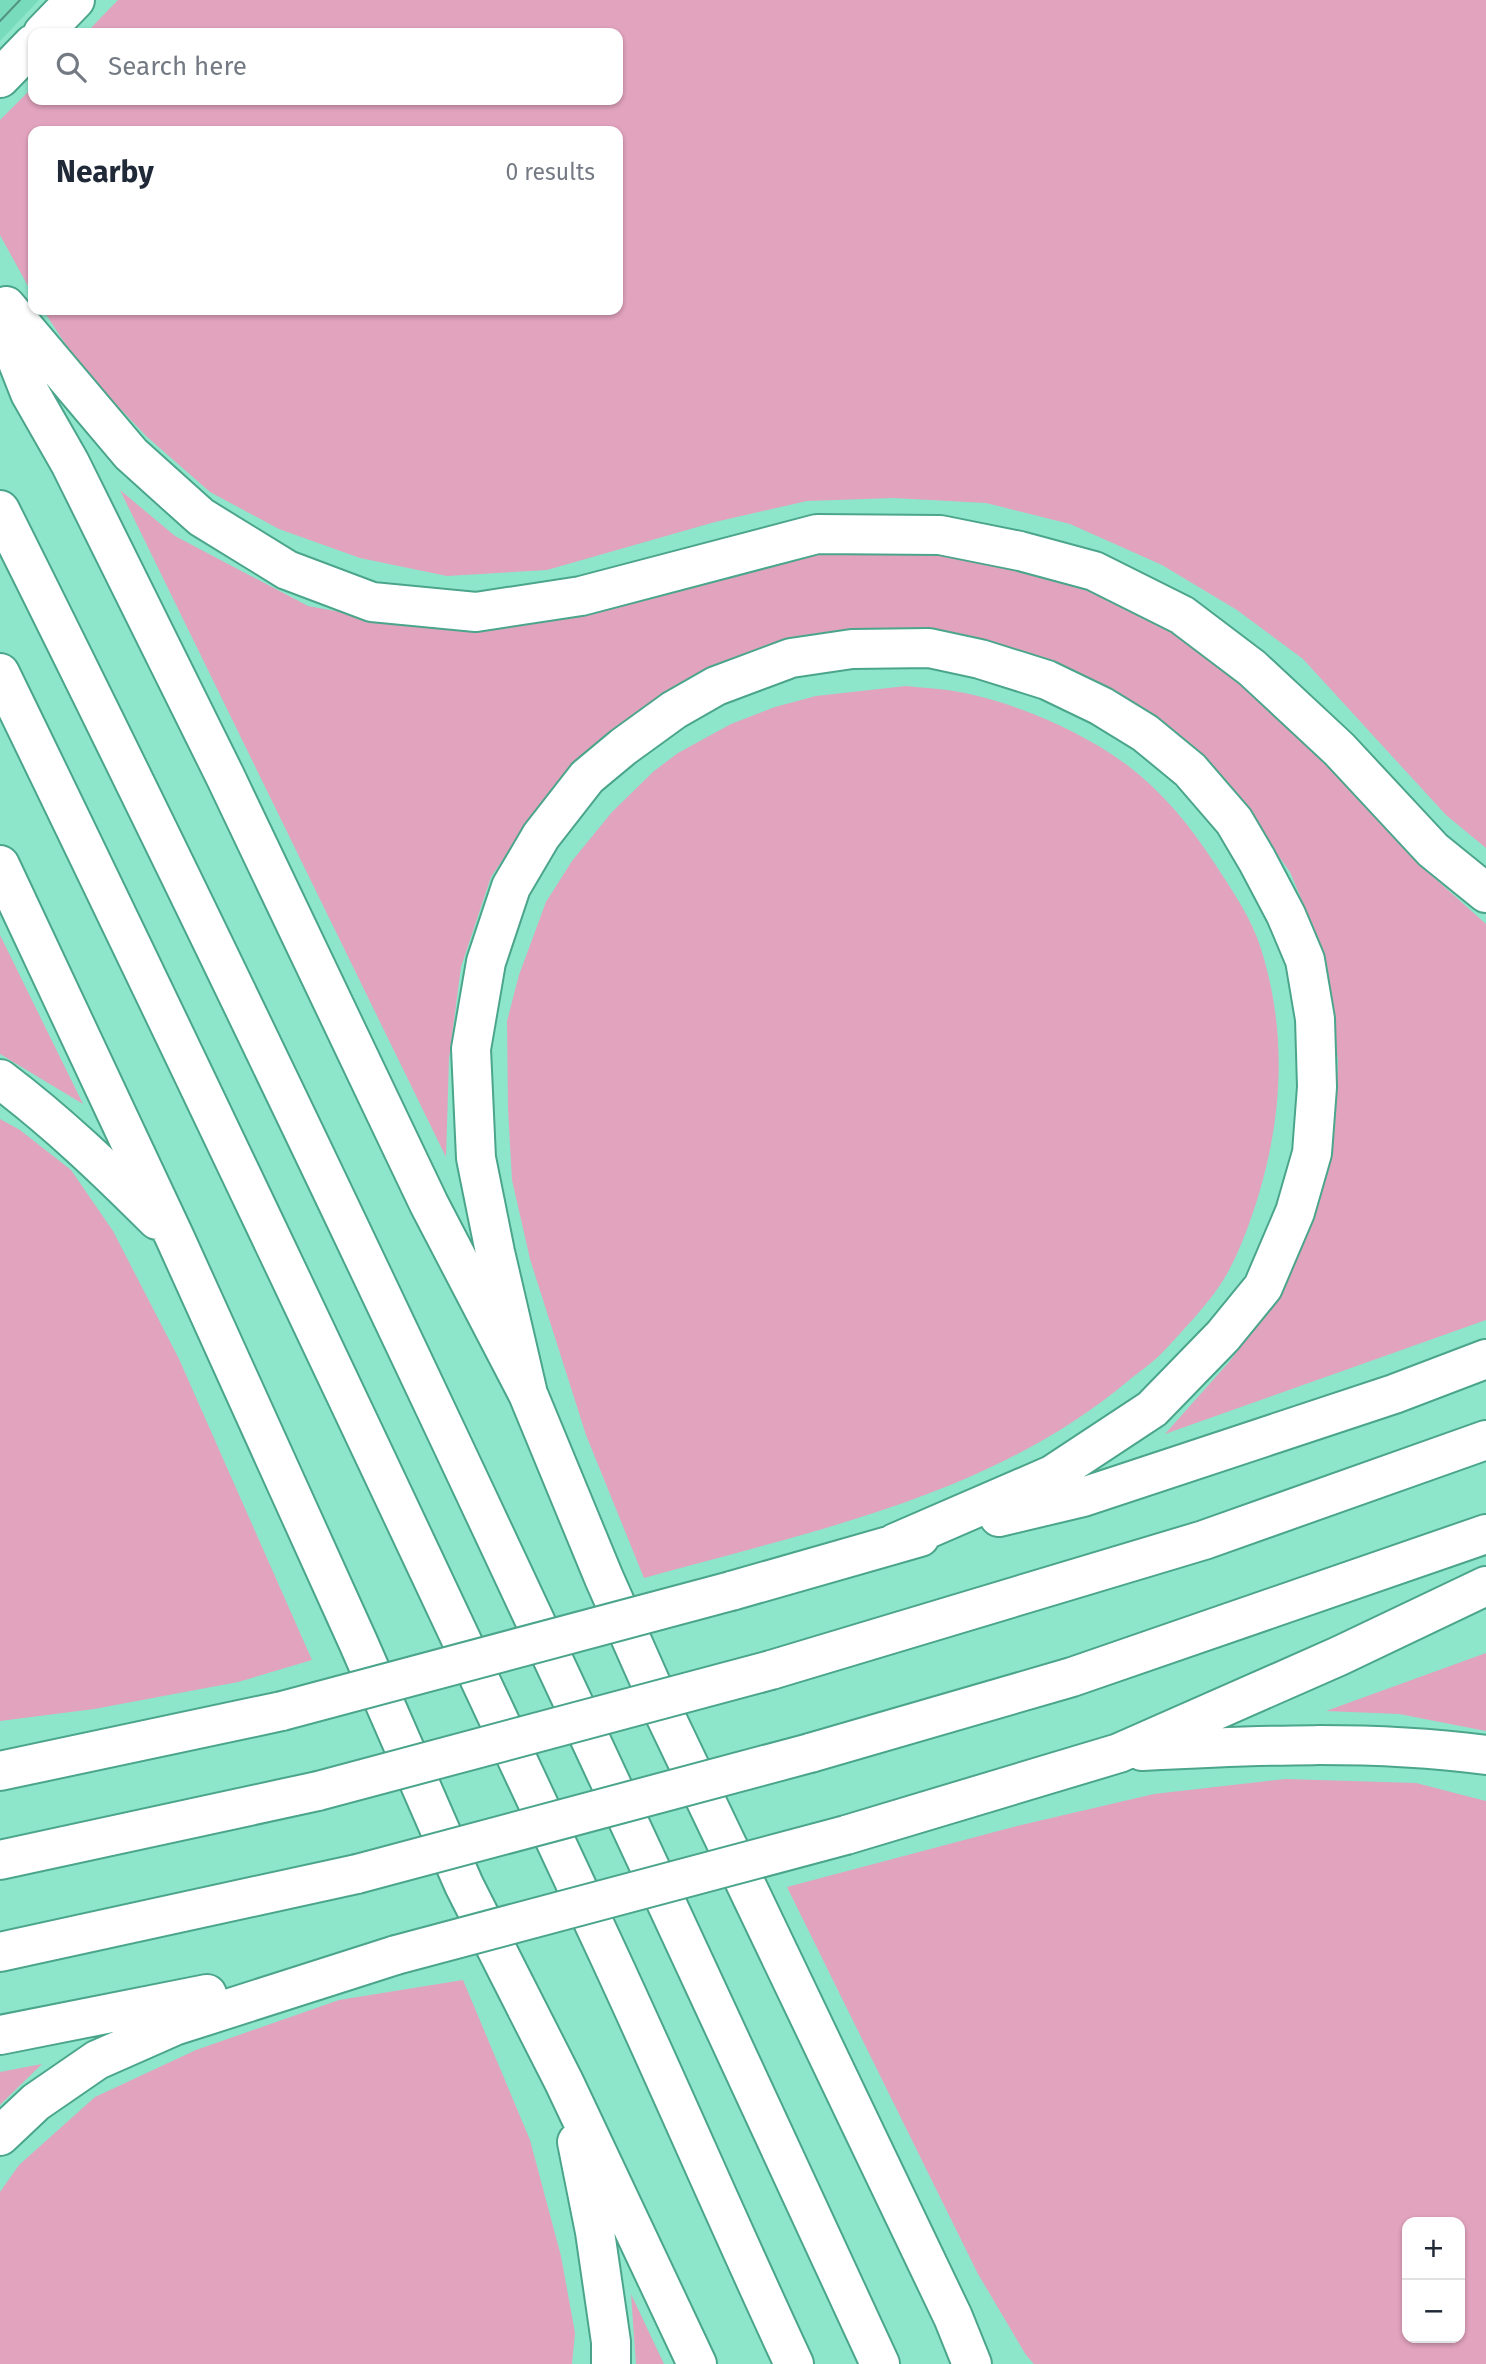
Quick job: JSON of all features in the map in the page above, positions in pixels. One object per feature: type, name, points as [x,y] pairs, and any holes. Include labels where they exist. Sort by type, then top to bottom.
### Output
[{"type":"main road","points":[[48,28],[75,0]]},
{"type":"main road","points":[[0,78],[28,49]]},
{"type":"main road","points":[[0,299],[131,454],[201,517],[287,570],[372,602],[476,612],[581,596],[817,534],[940,535],[1020,551],[1094,571],[1182,615],[1252,668],[1339,749],[1433,849],[1486,892]]},
{"type":"main road","points":[[0,317],[30,393],[76,476],[231,789],[429,1204],[527,1394],[663,1711],[953,2317],[972,2364]]},
{"type":"main road","points":[[0,510],[144,798],[513,1570],[880,2364]]},
{"type":"main road","points":[[527,1394],[476,1158],[471,1049],[486,962],[511,887],[541,835],[587,778],[623,747],[674,710],[716,686],[791,658],[852,649],[929,648],[980,659],[1047,680],[1101,706],[1145,733],[1191,770],[1234,821],[1257,860],[1286,915],[1305,960],[1315,1018],[1317,1087],[1312,1153],[1295,1212],[1263,1287],[1223,1336],[1152,1409],[1052,1475],[895,1543]]},
{"type":"main road","points":[[0,673],[404,1519],[612,1962],[794,2364]]},
{"type":"main road","points":[[0,865],[175,1238],[358,1642],[464,1885],[564,2082],[697,2364]]},
{"type":"main road","points":[[0,1079],[90,1153],[175,1238]]},
{"type":"main road","points":[[0,1771],[282,1711],[731,1591],[895,1543],[1083,1497],[1394,1394],[1486,1359]]},
{"type":"main road","points":[[0,1860],[318,1791],[771,1670],[1204,1540],[1486,1440]]},
{"type":"main road","points":[[0,1952],[357,1874],[810,1753],[1072,1677],[1486,1534]]},
{"type":"main road","points":[[0,2136],[36,2102],[97,2060],[174,2026],[396,1955],[846,1835],[1119,1753],[1339,1656],[1486,1586]]},
{"type":"main road","points":[[1119,1753],[1349,1744],[1428,1747],[1486,1755]]},
{"type":"main road","points":[[0,2035],[396,1955]]},
{"type":"main road","points":[[564,2082],[595,2232],[611,2342],[611,2364]]},
{"type":"main road","points":[[953,2317],[999,2364]]},
{"type":"shaded area","points":[[0,0],[39,0],[0,41]]},
{"type":"shaded area","points":[[118,0],[1486,0],[1486,848],[1446,815],[1303,659],[1237,610],[1162,565],[1070,524],[986,503],[893,498],[807,501],[715,522],[547,570],[447,576],[360,558],[279,529],[210,492],[146,436],[80,366],[46,315],[623,315],[623,126],[28,126],[28,286],[0,235],[0,120],[28,92],[28,105],[623,105],[623,28],[91,28]]},
{"type":"shaded area","points":[[120,490],[175,536],[308,606],[394,622],[681,586],[845,547],[941,555],[1021,566],[1097,593],[1176,632],[1249,682],[1421,866],[1486,924],[1486,1320],[1165,1434],[1229,1362],[1271,1307],[1322,1187],[1335,1120],[1338,1061],[1332,1011],[1317,936],[1290,872],[1221,775],[1162,720],[1096,683],[1016,652],[687,681],[635,713],[588,750],[535,812],[491,877],[461,967],[449,1059],[446,1157]]},
{"type":"shaded area","points":[[906,686],[950,690],[1006,704],[1091,741],[1127,765],[1153,787],[1176,811],[1206,850],[1235,894],[1252,927],[1261,949],[1275,1011],[1279,1073],[1277,1104],[1273,1135],[1258,1197],[1232,1265],[1208,1302],[1158,1357],[1075,1421],[1018,1454],[898,1505],[771,1544],[644,1578],[586,1435],[530,1259],[512,1180],[507,1021],[519,975],[546,902],[572,861],[612,812],[654,771],[678,753],[731,724],[775,707],[816,696]]},
{"type":"shaded area","points":[[0,935],[83,1104],[0,1054]]},
{"type":"shaded area","points":[[0,1119],[20,1130],[71,1170],[113,1231],[179,1359],[312,1660],[238,1682],[94,1709],[0,1721]]},
{"type":"shaded area","points":[[1486,1653],[1486,1731],[1399,1714],[1326,1711]]},
{"type":"shaded area","points":[[1286,1779],[1416,1783],[1486,1801],[1486,2364],[1034,2364],[1026,2355],[978,2274],[787,1887],[1017,1826],[1154,1794]]},
{"type":"shaded area","points":[[463,1980],[530,2140],[561,2256],[575,2333],[572,2364],[0,2364],[0,2192],[19,2165],[95,2097],[196,2050],[339,2000]]},
{"type":"shaded area","points":[[42,2064],[0,2105],[0,2072]]},
{"type":"shaded area","points":[[631,2294],[664,2364],[636,2364]]},
{"type":"tram line","points":[[0,21],[20,0]]}]
